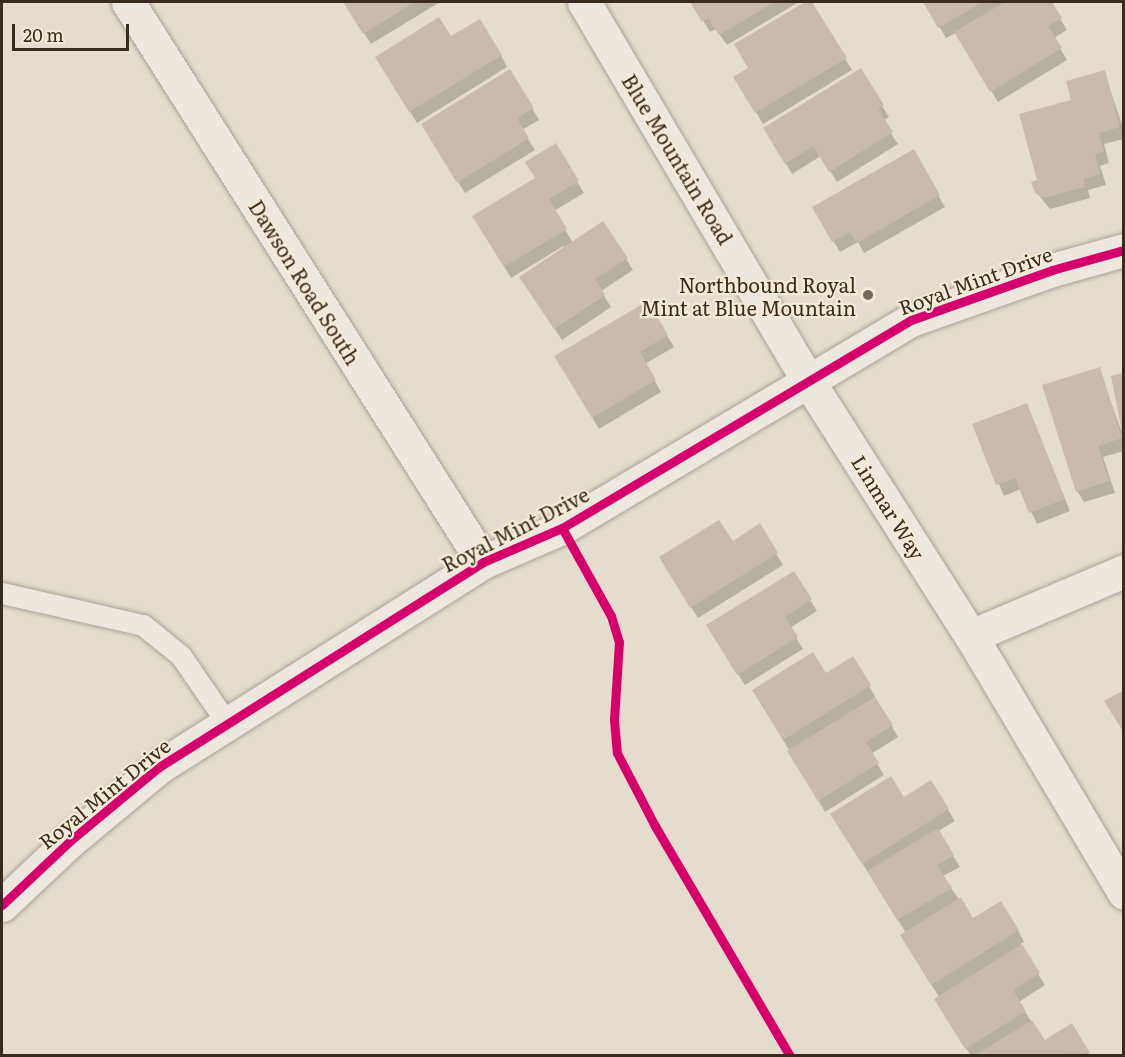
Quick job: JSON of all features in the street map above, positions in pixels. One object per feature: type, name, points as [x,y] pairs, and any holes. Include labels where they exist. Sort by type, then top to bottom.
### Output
[{"type":"street","name":"Dawson Road South","points":[[128,2],[483,562]]},
{"type":"street","name":"Blue Mountain Road","points":[[584,2],[807,379]]},
{"type":"street","name":"Royal Mint Drive","points":[[2,904],[71,840],[159,767],[483,562],[562,528],[807,379],[911,320],[1052,270],[1124,250]]},
{"type":"street","name":"Linmar Way","points":[[807,379],[970,636],[1124,894]]},
{"type":"street","points":[[970,636],[1124,571]]},
{"type":"lane","points":[[2,593],[143,625],[181,656],[227,723]]},
{"type":"building","points":[[343,2],[415,2],[363,34]]},
{"type":"building","points":[[690,2],[775,2],[719,35],[708,18],[702,22]]},
{"type":"building","points":[[805,2],[812,2],[847,58],[755,113],[733,77],[748,68],[734,44]]},
{"type":"building","points":[[923,2],[983,2],[938,28]]},
{"type":"building","points":[[1005,2],[1052,2],[1062,18],[1048,26],[1062,48],[990,92],[954,32]]},
{"type":"building","points":[[439,17],[451,36],[480,19],[502,55],[409,112],[375,57]]},
{"type":"building","points":[[861,68],[884,105],[878,109],[893,132],[829,172],[813,146],[785,164],[763,128]]},
{"type":"building","points":[[510,69],[534,108],[517,118],[529,138],[457,183],[421,124]]},
{"type":"building","points":[[1105,70],[1120,127],[1099,133],[1104,152],[1095,154],[1100,174],[1083,179],[1085,187],[1043,198],[1035,193],[1031,182],[1037,180],[1019,114],[1071,100],[1066,81]]},
{"type":"building","points":[[556,143],[579,181],[549,199],[567,229],[504,267],[472,216],[535,178],[525,162]]},
{"type":"building","points":[[914,149],[940,195],[857,243],[850,232],[832,242],[812,207]]},
{"type":"building","points":[[603,221],[628,258],[595,279],[605,295],[554,329],[519,277]]},
{"type":"building","points":[[648,301],[668,335],[640,352],[656,380],[592,418],[554,356]]},
{"type":"building","points":[[1100,367],[1122,438],[1098,446],[1109,481],[1076,492],[1042,385]]},
{"type":"building","points":[[1124,373],[1124,432],[1122,432],[1111,376]]},
{"type":"building","points":[[1027,403],[1065,499],[1029,513],[1015,478],[996,485],[972,424]]},
{"type":"building","points":[[719,520],[733,541],[760,523],[778,553],[690,608],[659,557]]},
{"type":"building","points":[[794,571],[812,599],[785,617],[798,637],[737,675],[706,625]]},
{"type":"building","points":[[813,652],[826,673],[853,656],[871,685],[783,740],[752,690]]},
{"type":"building","points":[[1124,690],[1124,733],[1104,701]]},
{"type":"building","points":[[875,697],[893,725],[866,742],[879,763],[818,801],[787,751]]},
{"type":"building","points":[[891,776],[904,797],[931,780],[949,809],[862,864],[830,814]]},
{"type":"building","points":[[938,828],[954,855],[937,865],[952,888],[897,920],[867,871]]},
{"type":"building","points":[[961,897],[973,918],[1001,901],[1019,930],[931,985],[900,935]]},
{"type":"building","points":[[1022,944],[1040,973],[1013,990],[1026,1011],[965,1049],[934,999]]},
{"type":"building","points":[[1032,1020],[1045,1040],[1072,1023],[1090,1053],[974,1056]]},
{"type":"cycle path","points":[[2,905],[71,840],[159,767],[483,562],[562,528],[911,320],[1052,270],[1124,250]]},
{"type":"cycle path","points":[[562,528],[611,616],[619,642],[614,720],[617,753],[655,826],[790,1056]]},
{"type":"place","name":"Northbound Royal Mint at Blue Mountain","points":[[868,295]]}]
